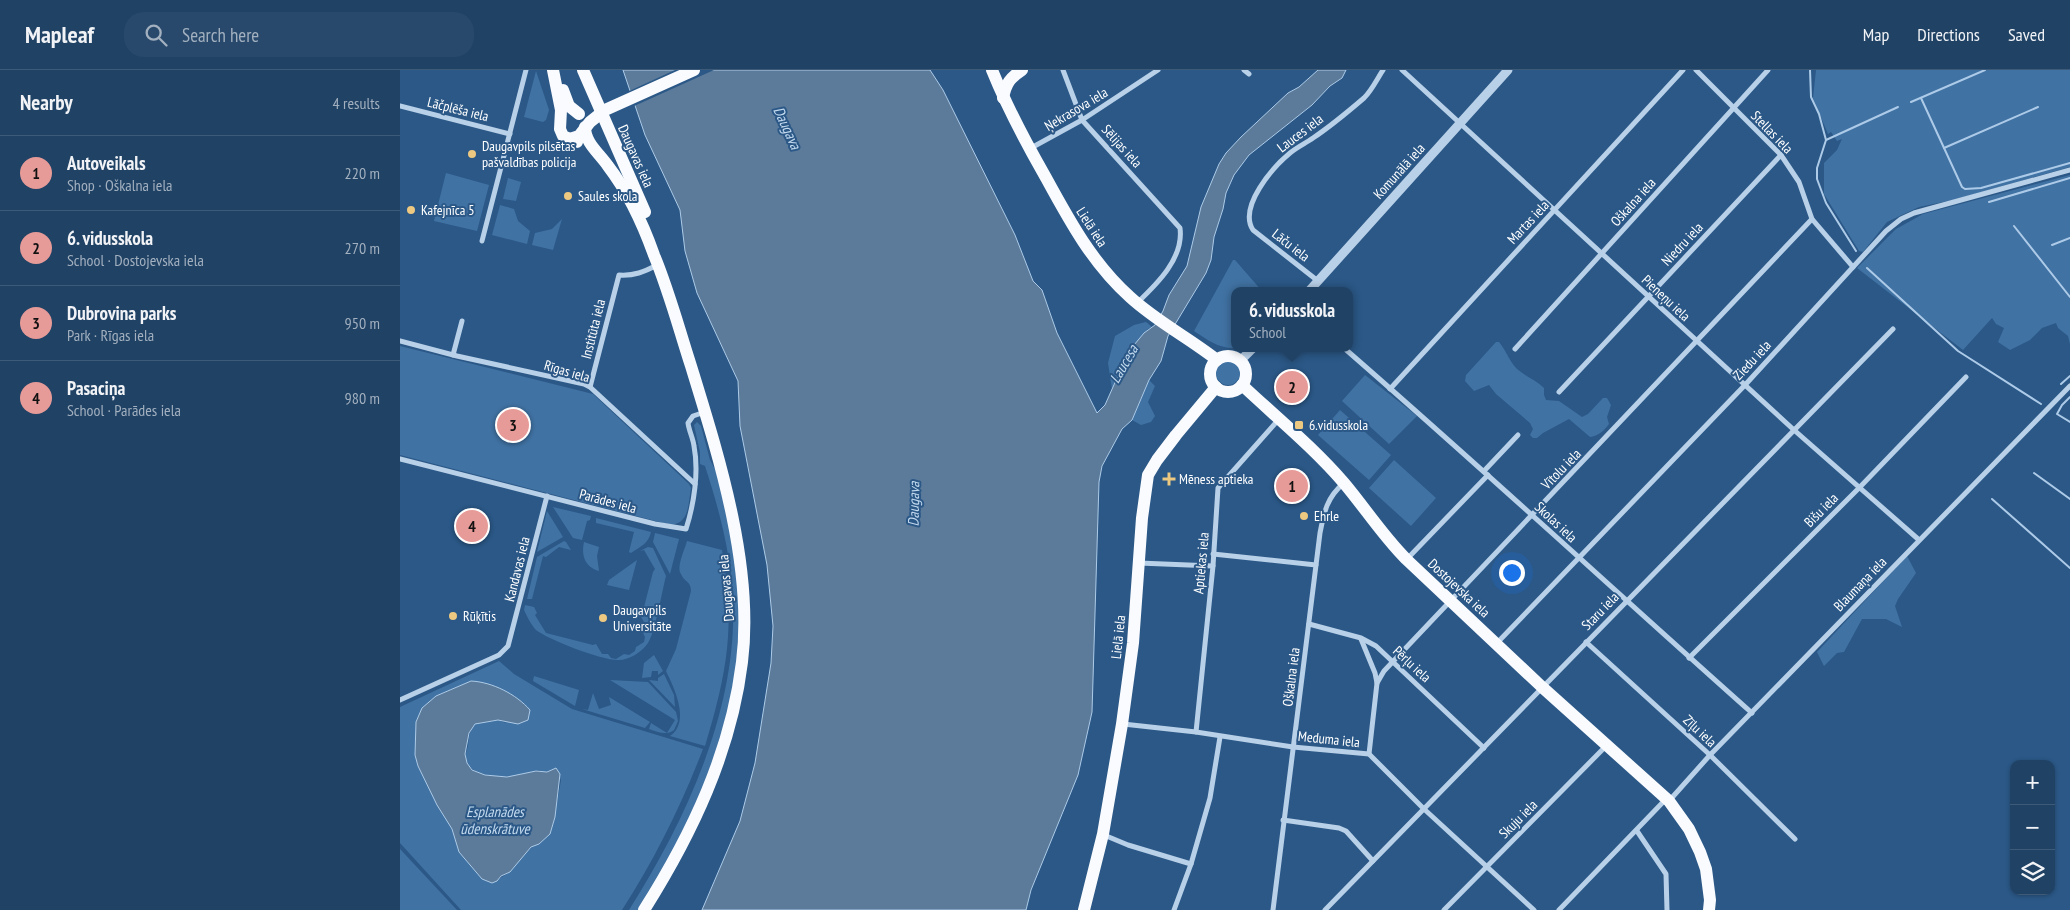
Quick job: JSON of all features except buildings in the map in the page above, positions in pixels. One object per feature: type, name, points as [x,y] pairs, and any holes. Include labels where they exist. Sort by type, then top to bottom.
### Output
[{"type":"main road","name":"Daugavas iela","points":[[554,70],[569,106],[579,114]]},
{"type":"main road","name":"Daugavas iela","points":[[554,70],[561,110],[561,133],[581,146],[618,182]]},
{"type":"main road","name":"Daugavas iela","points":[[583,70],[648,221],[657,246],[656,260]]},
{"type":"main road","points":[[570,139],[579,136],[599,113],[694,70]]},
{"type":"main road","name":"Lielā iela","points":[[992,70],[1003,98],[1030,149],[1074,230],[1090,253],[1117,284],[1137,303],[1217,360]]},
{"type":"main road","points":[[1003,98],[1006,83],[1012,76],[1022,70]]},
{"type":"main road","points":[[560,123],[566,114],[599,113]]},
{"type":"main road","name":"Daugavas iela","points":[[585,127],[587,140],[609,167],[631,203],[656,260],[706,412],[739,558],[743,602],[742,662],[731,718],[704,801],[673,863],[644,910]]},
{"type":"main road","points":[[1226,356],[1240,361],[1244,365],[1246,375],[1242,385],[1232,391],[1221,390],[1216,387],[1210,376],[1210,370],[1217,360],[1226,356]]},
{"type":"main road","name":"Dostojevska iela","points":[[1242,385],[1313,450],[1344,483],[1387,540],[1406,559],[1542,687],[1667,800],[1690,829],[1700,852],[1706,869],[1709,910]]},
{"type":"main road","name":"Lielā iela","points":[[1084,910],[1103,834],[1122,724],[1133,643],[1144,498],[1148,476],[1157,460],[1216,387]]},
{"type":"street","points":[[482,241],[526,70]]},
{"type":"street","name":"Sēlijas iela","points":[[1063,70],[1082,120],[1180,228],[1180,242],[1168,268],[1155,287],[1137,303]]},
{"type":"street","name":"Ņekrasova iela","points":[[1030,149],[1082,120],[1158,70]]},
{"type":"street","points":[[1244,70],[1249,74]]},
{"type":"street","name":"Lauces iela","points":[[1251,225],[1250,208],[1258,191],[1273,169],[1291,152],[1314,138],[1364,98],[1384,70]]},
{"type":"street","name":"Pieneņu iela","points":[[1402,70],[1601,254],[1650,296],[1697,342],[1918,539]]},
{"type":"street","name":"Komunālā iela","points":[[1313,287],[1508,70]]},
{"type":"street","name":"Martas iela","points":[[1390,389],[1682,70]]},
{"type":"street","name":"Stellas iela","points":[[1696,70],[1781,155],[1799,182],[1812,219],[1853,267]]},
{"type":"street","name":"Oškalna iela","points":[[1515,349],[1768,70]]},
{"type":"street","name":"Lāčplēša iela","points":[[400,106],[510,134]]},
{"type":"street","name":"Niedru iela","points":[[1560,392],[1781,155]]},
{"type":"street","name":"Ziedu iela","points":[[1496,644],[1745,385],[1886,231],[1901,219],[1914,213],[2070,170]]},
{"type":"street","name":"Vītolu iela","points":[[1369,754],[1377,683],[1384,671],[1812,219]]},
{"type":"street","name":"Lāču iela","points":[[1251,225],[1253,230],[1318,281]]},
{"type":"street","name":"Institūta iela","points":[[590,388],[619,276],[642,274],[656,260]]},
{"type":"street","points":[[453,355],[462,320]]},
{"type":"street","name":"Staru iela","points":[[1325,910],[1893,329]]},
{"type":"street","name":"Rīgas iela","points":[[400,341],[453,355],[584,384],[695,484]]},
{"type":"street","points":[[1240,361],[1249,352]]},
{"type":"street","name":"Skolas iela","points":[[1348,352],[1486,473],[1752,713]]},
{"type":"street","name":"Bišu iela","points":[[1689,658],[1859,488],[1966,377]]},
{"type":"street","name":"Blaumaņa iela","points":[[1559,910],[1752,713],[1918,539],[2070,386]]},
{"type":"street","name":"Parādes iela","points":[[400,459],[655,524],[686,529],[695,484],[696,458],[688,423],[693,416],[706,412]]},
{"type":"street","name":"Aptiekas iela","points":[[1196,732],[1213,566],[1218,488],[1279,419]]},
{"type":"street","points":[[1406,559],[1486,473],[1518,435]]},
{"type":"street","name":"Oškalna iela","points":[[1273,910],[1320,533],[1328,500],[1335,490],[1344,483]]},
{"type":"street","name":"Kandavas iela","points":[[400,700],[497,656],[508,646],[547,496]]},
{"type":"street","points":[[1213,554],[1316,565]]},
{"type":"street","points":[[1139,564],[1213,566]]},
{"type":"street","name":"Pērļu iela","points":[[1309,624],[1361,638],[1376,646],[1484,748]]},
{"type":"street","points":[[1361,638],[1377,683]]},
{"type":"street","name":"Zīļu iela","points":[[1586,642],[1710,755],[1795,839]]},
{"type":"street","name":"Meduma iela","points":[[1122,724],[1196,732],[1293,747],[1369,754],[1424,809],[1534,910]]},
{"type":"street","points":[[1174,910],[1192,864],[1210,798],[1220,737]]},
{"type":"street","name":"Skuju iela","points":[[1444,910],[1607,745]]},
{"type":"street","points":[[1284,820],[1331,826],[1346,831],[1373,861]]},
{"type":"street","points":[[1637,831],[1666,874],[1667,910]]},
{"type":"street","points":[[1103,834],[1128,845],[1192,864]]},
{"type":"shaded area","points":[[1816,70],[2070,70],[2070,167],[1953,200],[1919,207],[1887,222],[1863,252],[1859,251],[1824,194],[1824,163],[1837,150],[1842,139],[1837,141],[1831,132],[1828,134],[1813,98]]},
{"type":"shaded area","points":[[536,71],[549,110],[546,120],[543,122],[524,117]]},
{"type":"shaded area","points":[[446,173],[489,185],[477,231],[434,221]]},
{"type":"shaded area","points":[[2070,175],[2070,344],[2068,336],[2058,328],[2056,323],[2042,328],[2030,340],[2010,350],[1998,342],[2004,328],[1996,324],[1992,318],[1963,350],[1857,268],[1896,229],[1923,214]]},
{"type":"shaded area","points":[[508,178],[521,182],[516,201],[503,199]]},
{"type":"shaded area","points":[[500,205],[514,209],[518,221],[530,231],[527,244],[492,235]]},
{"type":"shaded area","points":[[562,219],[553,250],[532,245],[535,233],[552,229]]},
{"type":"shaded area","points":[[1233,260],[1235,260],[1259,287],[1231,287],[1231,348],[1209,341],[1194,331]]},
{"type":"shaded area","points":[[1146,322],[1152,327],[1148,329],[1126,356],[1112,389],[1108,363],[1115,336],[1134,325]]},
{"type":"shaded area","points":[[1496,342],[1499,342],[1517,369],[1544,388],[1546,400],[1559,401],[1582,417],[1588,414],[1603,398],[1607,398],[1611,405],[1607,417],[1609,424],[1601,433],[1590,437],[1569,419],[1537,438],[1533,438],[1530,435],[1533,429],[1530,423],[1496,394],[1489,385],[1474,391],[1465,381],[1466,375]]},
{"type":"shaded area","points":[[400,346],[593,394],[689,484],[691,488],[685,516],[682,520],[671,525],[400,455]]},
{"type":"shaded area","points":[[1228,361],[1237,364],[1240,373],[1237,382],[1228,385],[1219,382],[1216,373],[1219,364]]},
{"type":"shaded area","points":[[1365,375],[1417,416],[1389,444],[1342,401]]},
{"type":"shaded area","points":[[1149,380],[1155,386],[1148,402],[1155,416],[1151,422],[1141,425],[1132,420]]},
{"type":"shaded area","points":[[1340,410],[1391,455],[1369,480],[1318,435]]},
{"type":"shaded area","points":[[697,422],[701,426],[710,460],[718,475],[727,510],[740,593],[736,678],[717,751],[690,821],[639,910],[629,910],[669,840],[704,764],[717,724],[726,684],[732,643],[733,603],[730,568],[724,533],[715,499],[705,466],[700,464],[700,452],[694,425]]},
{"type":"shaded area","points":[[1394,460],[1436,498],[1411,526],[1369,488]]},
{"type":"shaded area","points":[[553,507],[591,516],[590,520],[587,521],[582,540],[573,538]]},
{"type":"shaded area","points":[[547,511],[563,537],[537,552]]},
{"type":"shaded area","points":[[596,518],[651,532],[650,536],[644,544],[631,553],[629,552],[634,532],[596,523]]},
{"type":"shaded area","points":[[655,533],[679,539],[670,574],[653,542]]},
{"type":"shaded area","points":[[564,541],[571,550],[559,547],[546,557],[543,556],[532,599],[527,599],[537,557]]},
{"type":"shaded area","points":[[687,541],[722,550],[726,577],[729,626],[727,649],[719,696],[705,746],[670,736],[676,730],[680,714],[676,695],[666,671],[676,649],[691,591],[690,585],[682,577],[680,571],[680,563]]},
{"type":"shaded area","points":[[584,542],[599,547],[597,556],[599,571],[587,564],[583,552]]},
{"type":"shaded area","points":[[648,547],[653,548],[666,576],[651,638],[639,652],[623,660],[601,657],[552,639],[532,626],[524,610],[525,605],[534,607],[537,613],[535,615],[546,633],[593,645],[596,644],[602,654],[608,654],[611,658],[616,659],[624,654],[629,655],[635,651],[636,647],[644,642],[645,637],[643,633],[647,627],[641,617],[643,616],[655,569],[644,550],[640,551]]},
{"type":"shaded area","points":[[1907,556],[1916,573],[1895,606],[1902,627],[1886,619],[1862,619],[1844,652],[1837,653],[1824,666],[1817,652]]},
{"type":"shaded area","points":[[637,560],[629,590],[607,585],[609,580]]},
{"type":"shaded area","points":[[654,655],[663,671],[658,675],[658,671],[652,671],[651,677],[642,678],[644,663]]},
{"type":"shaded area","points":[[499,661],[514,674],[572,709],[703,749],[667,832],[622,910],[461,910],[400,843],[400,707]],"holes":[[[471,681],[506,723],[498,720],[475,724],[470,734],[465,755],[469,766],[480,773],[503,777],[553,769],[561,780],[553,825],[518,861],[510,872],[492,883],[482,879],[459,852],[452,829],[418,766],[415,755],[416,722],[436,696]]]},
{"type":"shaded area","points":[[664,674],[674,695],[675,707],[649,680],[658,681],[658,678]]},
{"type":"shaded area","points":[[534,676],[579,690],[575,706],[533,681]]},
{"type":"shaded area","points":[[610,680],[648,682],[676,712],[678,721],[674,730],[667,733],[675,720]]},
{"type":"shaded area","points":[[593,693],[599,709],[611,705],[609,697],[650,722],[645,728],[582,709],[588,710]]},
{"type":"shaded area","points":[[651,723],[667,733],[649,729]]},
{"type":"shaded area","points":[[400,849],[457,910],[400,910]]},
{"type":"water","points":[[623,70],[930,70],[943,90],[1015,235],[1033,281],[1042,290],[1057,333],[1097,413],[1105,405],[1129,351],[1144,333],[1155,325],[1169,295],[1187,266],[1201,207],[1219,164],[1226,153],[1288,93],[1299,87],[1318,70],[1346,70],[1342,78],[1330,86],[1312,105],[1249,155],[1234,175],[1226,193],[1214,237],[1211,260],[1206,273],[1168,336],[1161,361],[1149,380],[1132,420],[1122,429],[1102,466],[1099,482],[1092,712],[1078,775],[1031,890],[1026,910],[702,910],[740,821],[755,763],[771,663],[773,626],[767,565],[740,426],[738,381],[697,293],[685,251],[680,210],[645,135]]},
{"type":"water","name":"Esplanādes ūdenskrātuve","points":[[471,681],[495,686],[511,694],[530,710],[528,720],[518,724],[498,720],[475,724],[469,733],[465,754],[467,763],[472,770],[485,775],[507,777],[536,771],[547,772],[556,768],[560,774],[555,817],[550,834],[539,844],[531,847],[510,872],[492,883],[482,879],[459,852],[452,829],[437,805],[418,766],[415,755],[416,722],[422,708],[436,696]]},
{"type":"pier","points":[[675,70],[714,70],[632,107],[627,92]]},
{"type":"waterway","points":[[1810,70],[1811,97],[1819,114],[1826,140],[1817,168],[1817,179],[1826,203],[1856,251]]},
{"type":"waterway","points":[[1911,102],[1985,70]]},
{"type":"waterway","points":[[1921,98],[1962,187],[1965,189],[1981,188],[2070,163]]},
{"type":"waterway","points":[[1826,140],[1898,107]]},
{"type":"waterway","points":[[1944,148],[2038,107]]},
{"type":"waterway","points":[[1989,202],[2070,178]]},
{"type":"waterway","points":[[2014,226],[2070,297]]},
{"type":"waterway","points":[[2052,245],[2070,238]]},
{"type":"waterway","points":[[1867,268],[1958,351],[2041,404]]},
{"type":"waterway","points":[[2061,384],[2070,376]]},
{"type":"waterway","points":[[2070,397],[2057,414],[2070,422]]},
{"type":"waterway","points":[[2034,473],[2070,499]]},
{"type":"waterway","points":[[1992,499],[2070,568]]},
{"type":"place","name":"Daugavpils pilsētas pašvaldības policija","points":[[472,154]]},
{"type":"place","name":"Saules skola","points":[[568,196]]},
{"type":"place","name":"Kafejnīca 5","points":[[411,210]]},
{"type":"place","name":"6. vidusskola","points":[[1292,387]]},
{"type":"place","name":"Dubrovina parks","points":[[513,425]]},
{"type":"place","name":"6.vidusskola","points":[[1299,425]]},
{"type":"place","name":"Mēness aptieka","points":[[1169,479]]},
{"type":"place","name":"Autoveikals","points":[[1292,486]]},
{"type":"place","name":"Ehrle","points":[[1304,516]]},
{"type":"place","name":"Pasaciņa","points":[[472,526]]},
{"type":"place","name":"Rūķītis","points":[[453,616]]},
{"type":"place","name":"Daugavpils Universitāte","points":[[603,618]]},
{"type":"water label","name":"Daugava","points":[[787,128]]},
{"type":"water label","name":"Laucesa","points":[[1124,364]]},
{"type":"water label","name":"Daugava","points":[[914,504]]}]
